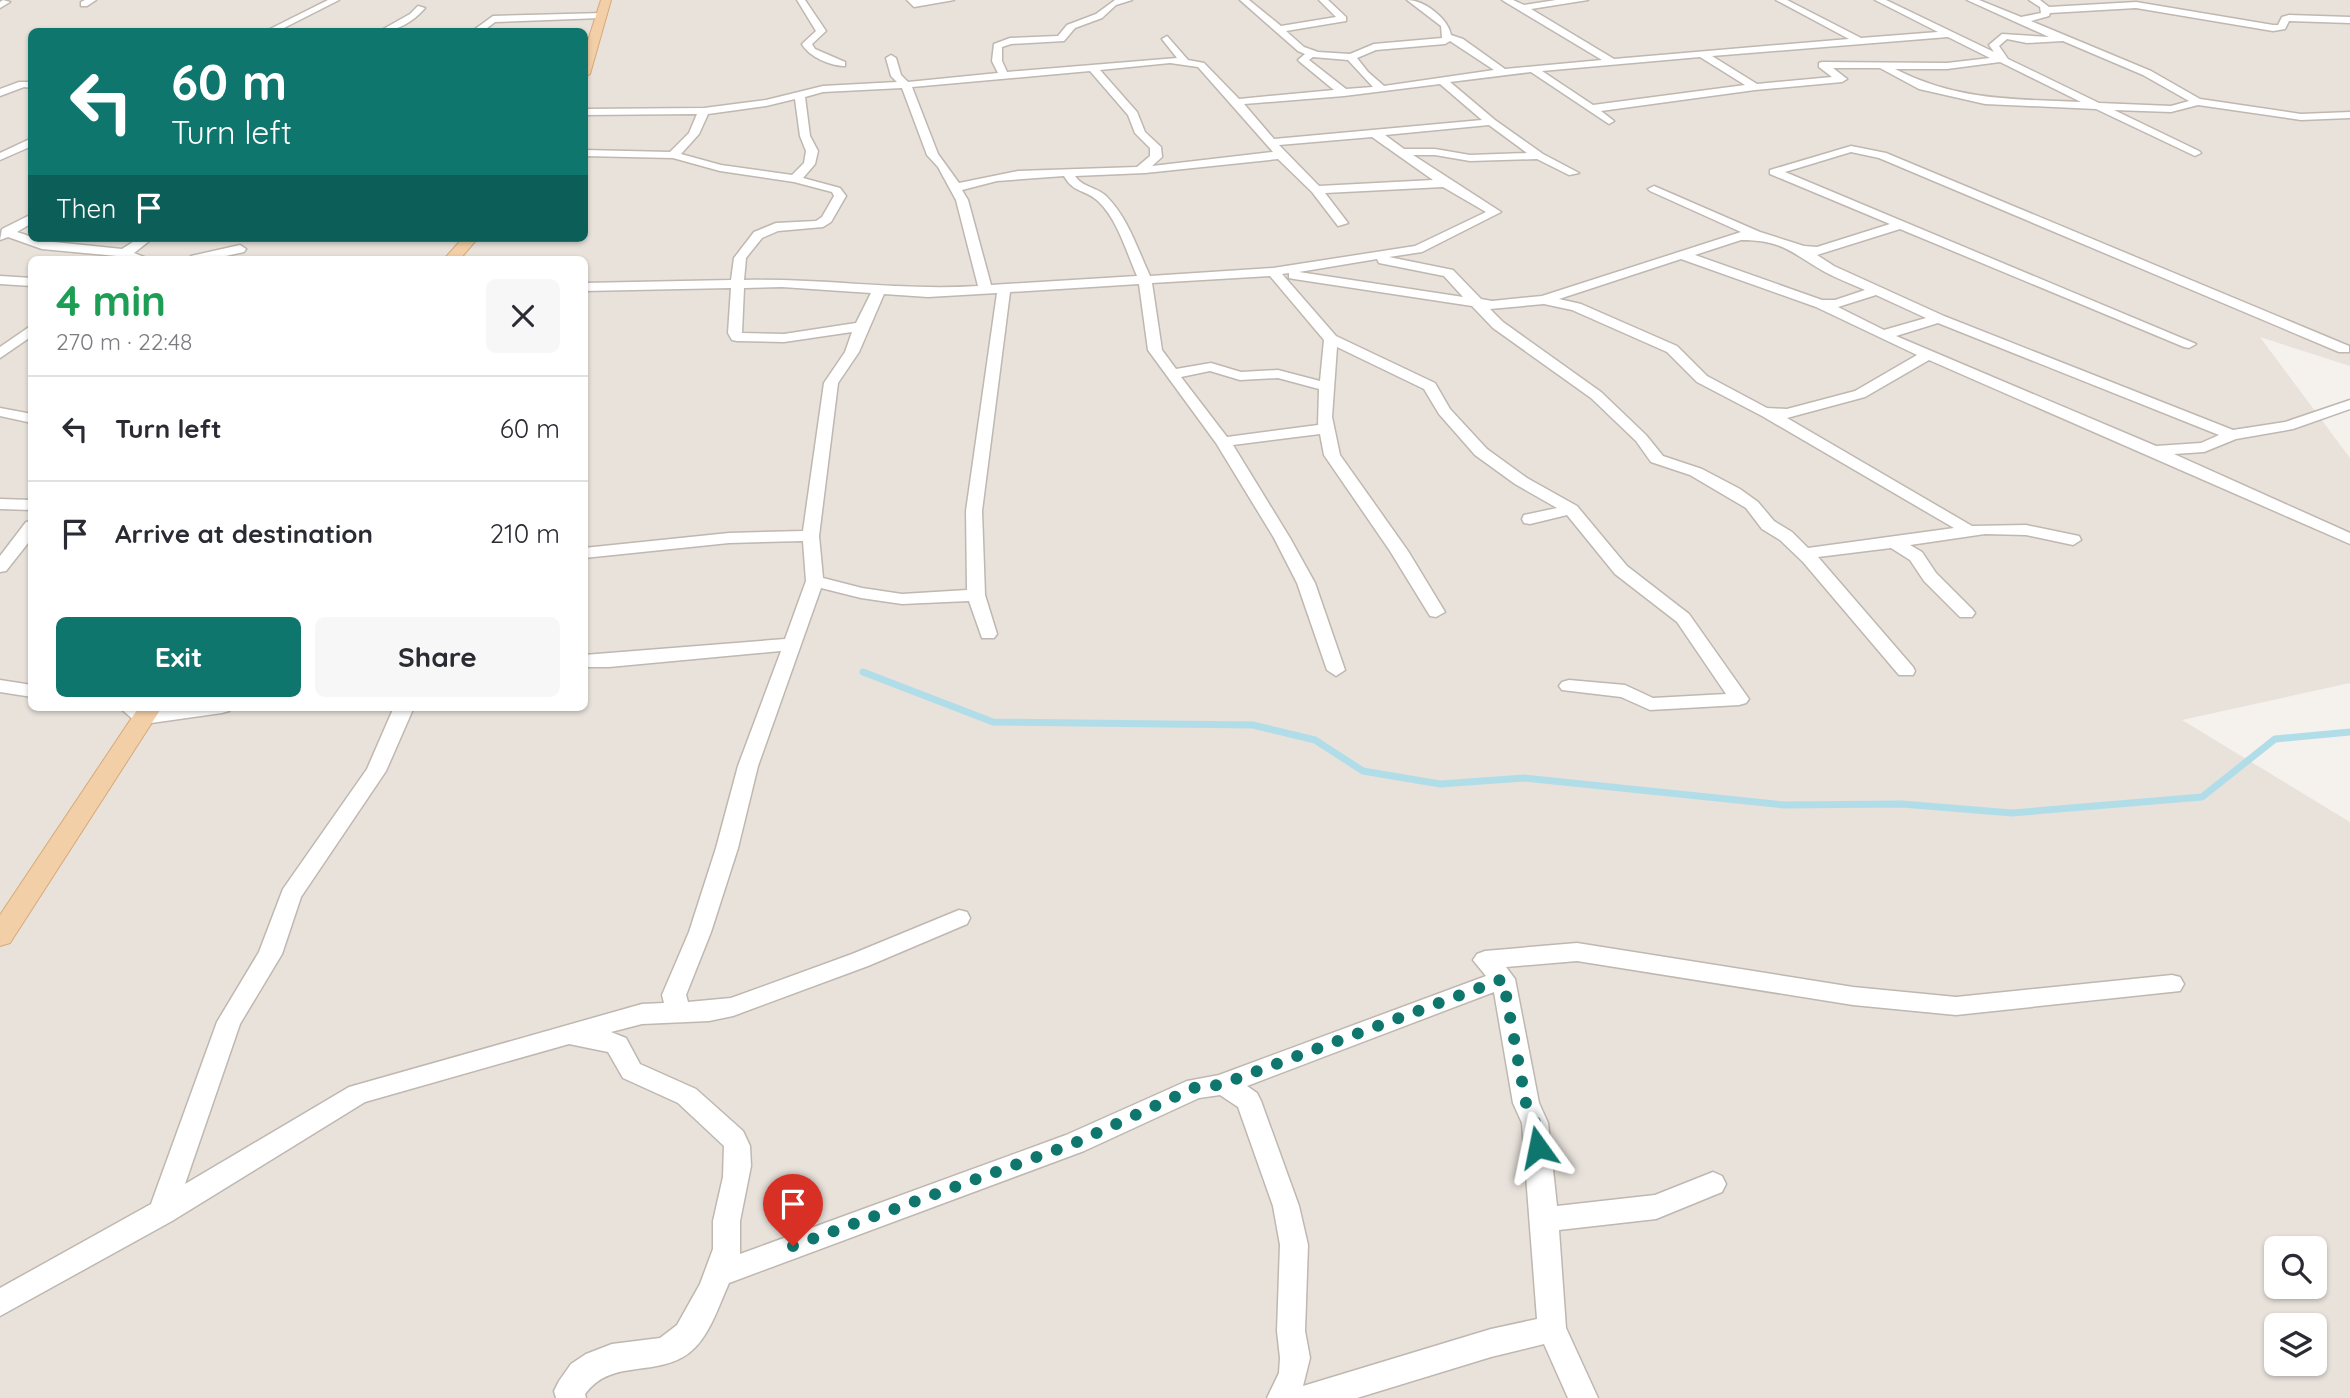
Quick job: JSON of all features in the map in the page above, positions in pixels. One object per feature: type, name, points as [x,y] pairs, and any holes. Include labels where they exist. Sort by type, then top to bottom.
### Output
[{"type":"main road","points":[[588,62],[606,0]]},
{"type":"main road","points":[[455,256],[467,242]]},
{"type":"main road","points":[[0,936],[141,711]]},
{"type":"street","points":[[276,28],[335,0]]},
{"type":"street","points":[[801,0],[821,30],[807,44],[811,51],[842,64]]},
{"type":"street","points":[[911,0],[914,4],[950,0]]},
{"type":"street","points":[[1003,74],[996,61],[997,46],[1010,41],[1061,38],[1070,27],[1098,18],[1104,15],[1113,3],[1128,0]]},
{"type":"street","points":[[1244,0],[1301,49],[1311,54],[1352,57],[1374,47],[1440,43],[1447,37]]},
{"type":"street","points":[[1279,29],[1343,19],[1323,0]]},
{"type":"street","points":[[1411,0],[1445,25],[1447,37]]},
{"type":"street","points":[[1506,0],[1526,9],[1577,44],[1614,63]]},
{"type":"street","points":[[1526,9],[1532,5],[1584,0]]},
{"type":"street","points":[[1780,0],[1860,42]]},
{"type":"street","points":[[1879,0],[2194,153]]},
{"type":"street","points":[[1971,0],[2147,73],[2198,102]]},
{"type":"street","points":[[2033,0],[2047,10],[2136,5],[2273,28],[2283,27],[2285,19],[2289,18],[2350,20]]},
{"type":"street","points":[[390,28],[413,16],[421,8]]},
{"type":"street","points":[[2047,10],[2046,14],[2022,20],[2061,38]]},
{"type":"street","points":[[481,28],[493,19],[601,15]]},
{"type":"street","points":[[1236,102],[1382,89],[1503,72],[1949,34]]},
{"type":"street","points":[[2003,59],[1994,45],[2005,36],[2027,40],[2061,38]]},
{"type":"street","points":[[1447,37],[1460,41],[1503,72]]},
{"type":"street","points":[[1167,39],[1182,60]]},
{"type":"street","points":[[1311,54],[1303,60],[1344,93]]},
{"type":"street","points":[[1702,54],[1755,87]]},
{"type":"street","points":[[1352,57],[1364,74],[1382,89]]},
{"type":"street","points":[[891,58],[896,76],[906,85],[933,155],[943,166],[962,200],[985,288]]},
{"type":"street","points":[[1590,108],[1842,79],[1822,65],[1947,66],[2003,59]]},
{"type":"street","points":[[588,112],[704,111],[766,103],[799,93],[847,87],[906,85],[1003,74],[1182,60],[1201,65],[1316,190],[1342,223]]},
{"type":"street","points":[[1880,65],[1923,87],[1973,99],[2103,108],[2171,109],[2198,102],[2224,103],[2301,117],[2350,115]]},
{"type":"street","points":[[1093,68],[1133,114],[1140,133],[1155,147],[1156,157],[1141,169]]},
{"type":"street","points":[[1535,71],[1609,121]]},
{"type":"street","points":[[1440,79],[1491,122],[1539,156],[1573,173]]},
{"type":"street","points":[[0,93],[28,85]]},
{"type":"street","points":[[795,179],[809,164],[812,151],[805,136],[799,93]]},
{"type":"street","points":[[673,155],[694,134],[704,111]]},
{"type":"street","points":[[1270,143],[1491,122]]},
{"type":"street","points":[[588,291],[782,283],[928,293],[1273,272],[1418,248],[1495,212],[1445,183],[1373,132]]},
{"type":"street","points":[[0,157],[28,143]]},
{"type":"street","points":[[2189,344],[2100,310],[1903,224],[1774,172],[1851,149],[1882,155],[2344,349]]},
{"type":"street","points":[[1402,152],[1435,152],[1470,158],[1539,156]]},
{"type":"street","points":[[588,153],[673,155],[720,168],[795,179],[836,190],[840,196],[827,219],[819,224],[776,227],[758,235],[740,258],[735,333],[737,337],[803,338],[861,326]]},
{"type":"street","points":[[956,188],[980,181],[1067,171],[1141,169],[1281,155]]},
{"type":"street","points":[[1067,171],[1075,185],[1100,196],[1116,214],[1145,280],[1155,350],[1223,442],[1282,538],[1306,583],[1336,670]]},
{"type":"street","points":[[1316,190],[1445,183]]},
{"type":"street","points":[[1654,189],[1755,235],[1776,239],[1802,250],[1829,269],[1939,318],[2232,435]]},
{"type":"street","points":[[3,234],[28,220]]},
{"type":"street","points":[[1802,250],[1818,250],[1903,224]]},
{"type":"street","points":[[3,234],[28,241]]},
{"type":"street","points":[[1696,256],[1740,236],[1755,235]]},
{"type":"street","points":[[31,242],[123,256]]},
{"type":"street","points":[[131,256],[143,242]]},
{"type":"street","points":[[233,256],[247,242]]},
{"type":"street","points":[[1418,248],[1483,305],[1522,344],[1596,395],[1641,438],[1657,459],[1696,472],[1752,505],[1768,526],[1786,536],[1809,558],[1906,670]]},
{"type":"street","points":[[208,256],[240,249]]},
{"type":"street","points":[[1273,272],[1483,305],[1544,300],[1679,256],[1696,256],[1829,304],[1883,335],[2153,450],[2350,539]]},
{"type":"street","points":[[1369,257],[1448,273]]},
{"type":"street","points":[[1829,269],[1844,289],[1829,304]]},
{"type":"street","points":[[1273,272],[1331,338],[1430,386],[1444,411],[1481,452],[1521,481],[1571,509],[1621,570],[1682,618],[1739,699],[1650,704],[1625,691],[1569,686]]},
{"type":"street","points":[[0,280],[28,282]]},
{"type":"street","points":[[988,634],[976,595],[974,511],[1004,288]]},
{"type":"street","points":[[678,1013],[674,995],[719,872],[748,766],[815,581],[811,536],[831,383],[852,352],[861,326],[879,290]]},
{"type":"street","points":[[1829,304],[1880,290]]},
{"type":"street","points":[[1544,300],[1576,307],[1672,349],[1702,379],[1952,519],[1970,532]]},
{"type":"street","points":[[1883,335],[1939,318]]},
{"type":"street","points":[[0,354],[28,332]]},
{"type":"street","points":[[1331,338],[1324,417],[1332,455],[1399,551],[1436,612]]},
{"type":"street","points":[[1764,412],[1787,414],[1860,394],[1928,354]]},
{"type":"street","points":[[1172,373],[1212,367],[1240,376],[1278,374],[1328,387]]},
{"type":"street","points":[[2153,450],[2204,447],[2232,435],[2288,426],[2350,404]]},
{"type":"street","points":[[1,412],[28,418]]},
{"type":"street","points":[[1223,442],[1326,428]]},
{"type":"street","points":[[0,504],[28,506]]},
{"type":"street","points":[[1530,519],[1571,509]]},
{"type":"street","points":[[1809,558],[1811,552],[2009,528],[2073,540]]},
{"type":"street","points":[[0,567],[28,531]]},
{"type":"street","points":[[588,553],[729,538],[811,536]]},
{"type":"street","points":[[1895,542],[1916,555],[1930,576],[1966,612]]},
{"type":"street","points":[[815,581],[861,593],[902,599],[976,595]]},
{"type":"street","points":[[588,661],[609,662],[791,644]]},
{"type":"street","points":[[0,686],[28,690]]},
{"type":"street","points":[[162,1212],[229,1021],[270,954],[291,895],[376,771],[402,711]]},
{"type":"street","points":[[0,1303],[162,1212],[358,1094],[642,1014],[709,1011],[733,1007],[860,960],[959,919]]},
{"type":"street","points":[[1583,1398],[1552,1329],[1535,1122],[1526,1103],[1503,979],[1485,960],[1577,952],[1853,996],[1956,1006],[2172,984]]},
{"type":"street","points":[[719,1274],[1075,1143],[1196,1087],[1220,1085],[1503,979]]},
{"type":"street","points":[[565,1035],[604,1040],[617,1045],[626,1065],[636,1073],[687,1095],[734,1139],[739,1152],[732,1201],[726,1221],[727,1248],[719,1274],[689,1334],[676,1346],[655,1353],[609,1358],[585,1368],[569,1391],[571,1398]]},
{"type":"street","points":[[1220,1085],[1231,1088],[1248,1101],[1289,1219],[1294,1245],[1291,1331],[1295,1357],[1293,1375],[1283,1398]]},
{"type":"street","points":[[1545,1219],[1656,1207],[1713,1184]]},
{"type":"street","points":[[1308,1398],[1491,1343],[1552,1329]]},
{"type":"shaded area","points":[[0,0],[2350,0],[2350,366],[2260,337],[2350,458],[2350,683],[2182,720],[2350,822],[2350,1398],[0,1398]]},
{"type":"waterway","points":[[863,672],[993,722],[1253,725],[1315,740],[1363,771],[1440,784],[1524,778],[1784,805],[1902,804],[2012,813],[2202,797],[2275,739],[2350,732]]},
{"type":"route","points":[[793,1246],[1075,1143],[1196,1087],[1220,1085],[1503,979],[1517,1061],[1526,1103],[1535,1122],[1538,1147]]}]
